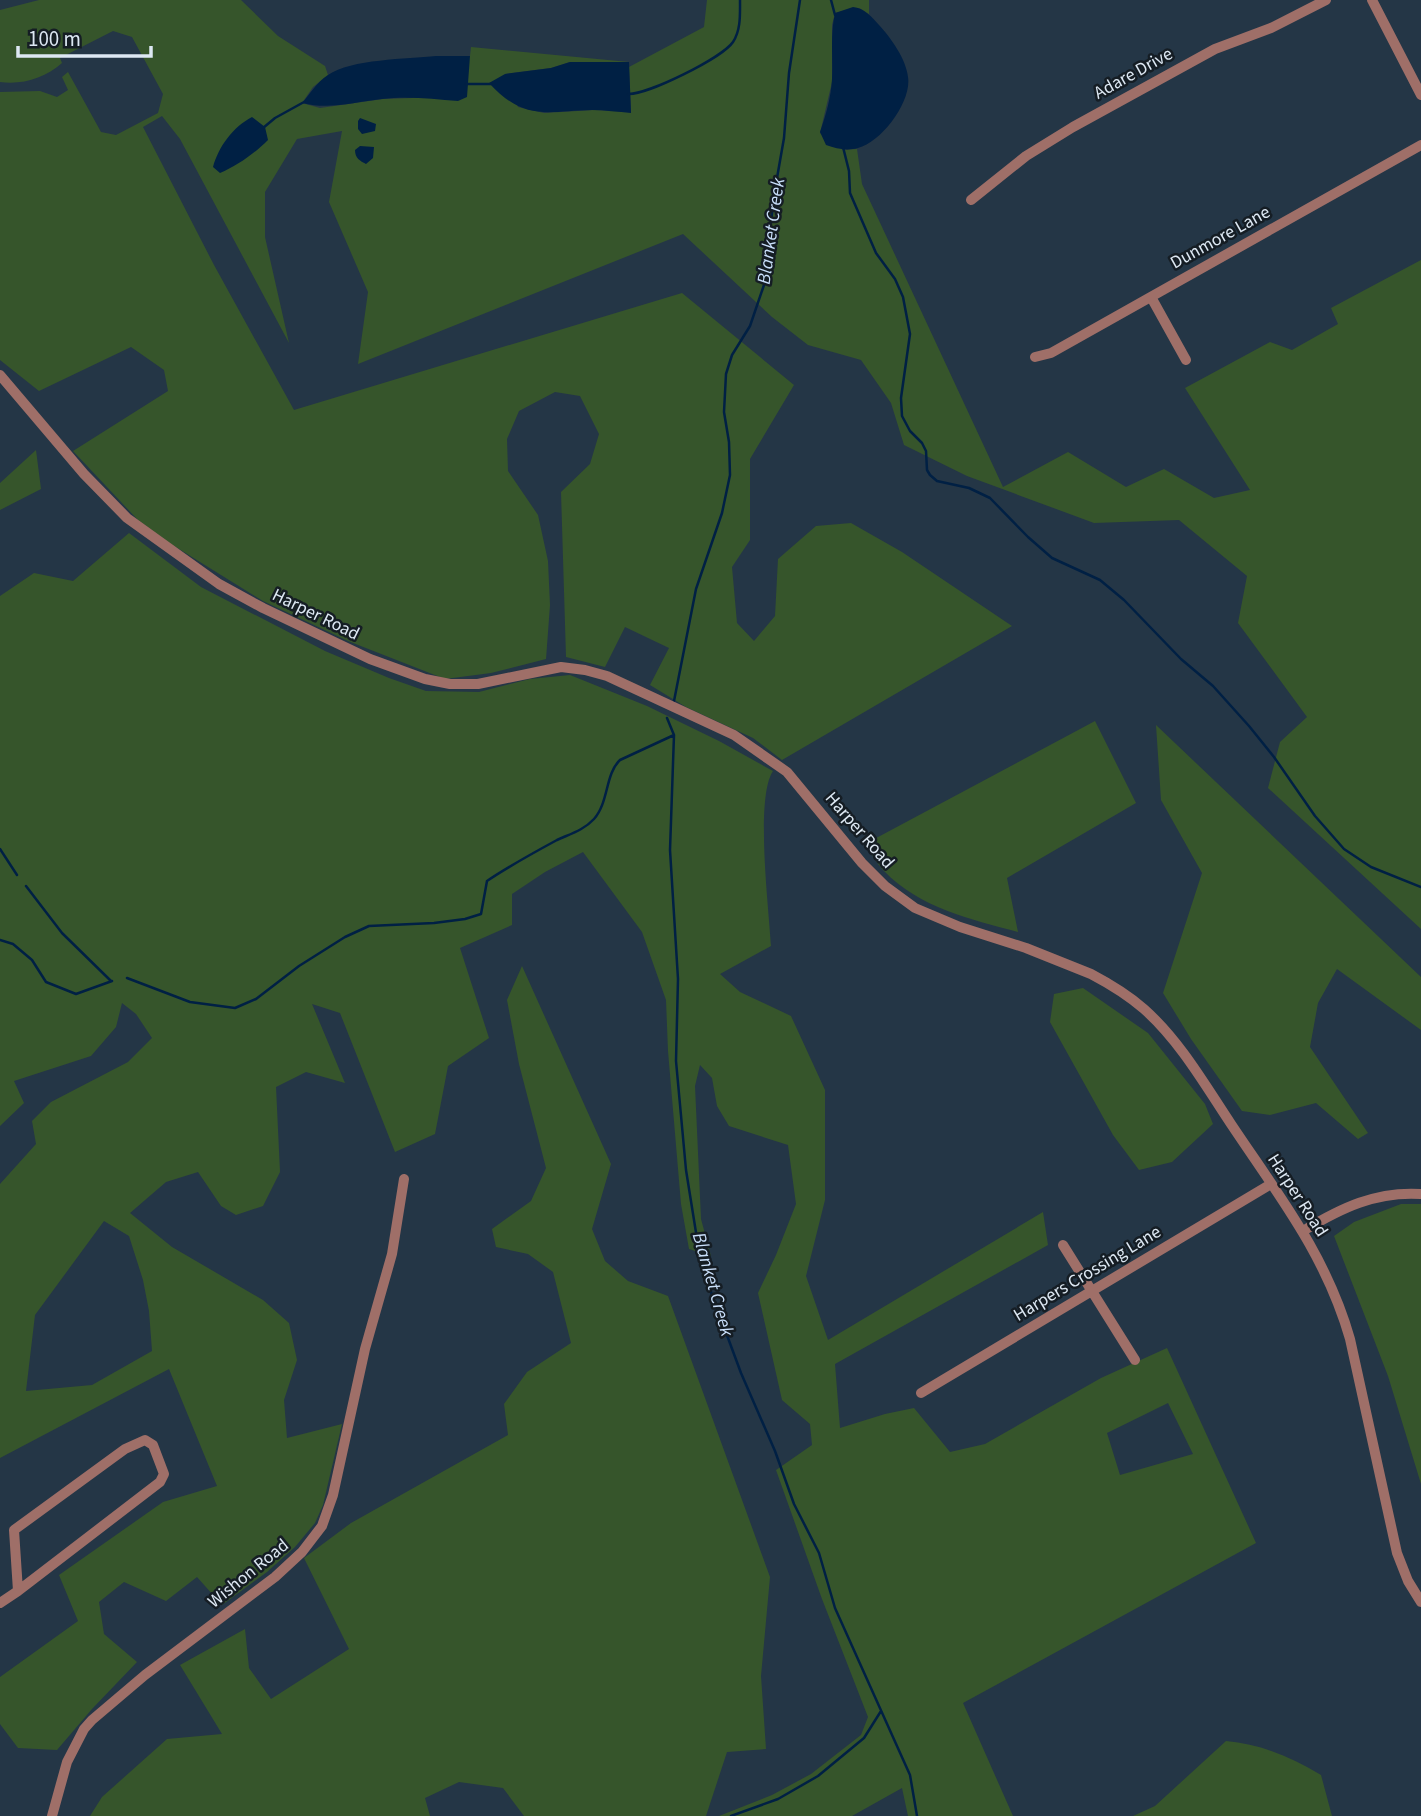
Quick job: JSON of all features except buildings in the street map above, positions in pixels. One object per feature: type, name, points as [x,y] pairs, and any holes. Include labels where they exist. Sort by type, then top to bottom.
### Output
[{"type":"street","name":"Adare Drive","points":[[971,200],[1027,156],[1073,127],[1216,49],[1271,27],[1326,0]]},
{"type":"street","points":[[1372,0],[1421,95]]},
{"type":"street","name":"Dunmore Lane","points":[[1035,357],[1051,353],[1421,145]]},
{"type":"street","points":[[1150,297],[1186,360]]},
{"type":"street","name":"Harper Road","points":[[0,375],[84,474],[127,518],[219,584],[322,637],[395,669],[450,684],[478,684],[561,667],[607,676],[734,735],[787,772],[845,845],[901,899],[942,920],[1042,954],[1091,974],[1109,983],[1145,1010],[1180,1051],[1303,1231],[1325,1272],[1342,1313],[1397,1553],[1408,1581],[1421,1602]]},
{"type":"street","points":[[0,393],[11,388]]},
{"type":"street","name":"Wishon Road","points":[[52,1816],[64,1769],[76,1743],[92,1720],[145,1675],[275,1577],[302,1552],[321,1526],[333,1495],[365,1349],[392,1254],[404,1179]]},
{"type":"street","name":"Harpers Crossing Lane","points":[[921,1393],[1271,1184]]},
{"type":"street","points":[[1303,1231],[1329,1215],[1363,1201],[1396,1192],[1421,1194]]},
{"type":"street","points":[[1063,1245],[1135,1360]]},
{"type":"street","points":[[0,1603],[18,1591],[129,1506],[163,1478],[164,1474],[153,1445],[145,1440],[125,1449],[14,1530],[18,1591]]},
{"type":"green space","points":[[39,0],[241,0],[278,36],[325,66],[328,75],[313,87],[302,103],[320,108],[383,99],[412,98],[470,56],[471,47],[629,62],[570,62],[551,68],[505,74],[518,107],[544,113],[594,110],[631,112],[629,67],[704,27],[707,0],[869,0],[869,14],[859,8],[835,13],[832,25],[832,82],[820,133],[843,150],[857,149],[862,184],[1003,487],[1068,452],[1126,487],[1164,469],[1214,498],[1250,490],[1185,388],[1270,342],[1292,350],[1338,324],[1331,308],[1421,260],[1421,929],[1268,788],[1280,742],[1307,717],[1238,623],[1247,576],[1179,520],[1094,523],[967,476],[904,445],[891,403],[861,360],[808,345],[772,317],[683,234],[358,364],[368,292],[329,202],[342,131],[297,139],[265,192],[265,237],[289,343],[180,139],[162,116],[143,127],[214,265],[294,410],[682,293],[794,385],[750,459],[750,540],[732,567],[737,623],[754,641],[775,616],[778,559],[816,526],[851,523],[902,552],[1012,626],[782,760],[753,738],[686,707],[650,685],[669,648],[625,627],[605,667],[566,657],[561,492],[590,464],[599,434],[580,396],[555,392],[519,411],[507,439],[508,471],[538,515],[548,561],[550,605],[546,659],[491,673],[445,679],[348,641],[263,601],[171,544],[138,520],[73,451],[168,391],[164,370],[131,347],[39,391],[0,360],[0,92],[40,91],[57,97],[68,90],[62,77],[68,72],[101,132],[116,135],[158,113],[163,94],[132,37],[113,31],[60,58],[62,63],[41,76],[25,81],[0,82],[0,10]]},
{"type":"green space","points":[[36,450],[41,489],[0,510],[0,483]]},
{"type":"green space","points":[[129,533],[201,587],[325,651],[389,678],[426,691],[479,692],[530,679],[570,675],[647,706],[773,771],[768,785],[764,828],[771,946],[720,974],[740,992],[791,1016],[825,1090],[825,1200],[806,1276],[828,1340],[1043,1212],[1048,1245],[835,1364],[840,1428],[914,1408],[950,1452],[985,1444],[1101,1378],[1167,1348],[1256,1543],[963,1703],[1013,1816],[908,1816],[902,1788],[852,1816],[719,1816],[772,1795],[811,1774],[861,1735],[868,1717],[776,1470],[812,1445],[810,1424],[782,1400],[758,1293],[796,1204],[788,1145],[729,1126],[717,1106],[712,1078],[700,1065],[695,1086],[701,1219],[711,1256],[689,1249],[681,1204],[666,1000],[642,932],[583,852],[545,872],[512,894],[512,925],[460,948],[489,1038],[448,1066],[435,1134],[395,1152],[340,1013],[312,1004],[345,1083],[306,1072],[276,1087],[280,1172],[263,1206],[236,1215],[221,1206],[198,1172],[166,1182],[130,1213],[172,1247],[263,1300],[289,1323],[297,1360],[284,1400],[287,1438],[342,1424],[323,1505],[315,1523],[295,1547],[267,1572],[222,1605],[197,1577],[166,1601],[124,1582],[99,1602],[104,1634],[137,1662],[57,1750],[18,1748],[0,1724],[0,1677],[78,1621],[59,1575],[163,1502],[217,1486],[169,1369],[0,1458],[0,1184],[36,1144],[32,1121],[51,1102],[128,1062],[152,1038],[136,1014],[122,1003],[116,1027],[91,1056],[14,1081],[24,1103],[0,1126],[0,596],[34,573],[73,581]],"holes":[[[104,1221],[129,1236],[143,1280],[152,1351],[92,1385],[26,1391],[35,1315]],[[1168,1403],[1193,1454],[1120,1475],[1107,1433]]]},
{"type":"green space","points":[[1095,721],[1136,803],[1007,878],[1018,932],[946,910],[913,894],[884,871],[865,844]]},
{"type":"green space","points":[[1156,725],[1421,977],[1421,1030],[1337,969],[1318,1003],[1310,1047],[1368,1133],[1358,1139],[1316,1103],[1270,1115],[1242,1111],[1191,1039],[1163,993],[1202,873],[1161,800]]},
{"type":"green space","points":[[522,966],[611,1164],[592,1229],[605,1261],[628,1281],[668,1296],[770,1577],[761,1676],[766,1749],[727,1752],[706,1816],[524,1816],[503,1788],[459,1782],[425,1798],[430,1816],[90,1816],[102,1797],[167,1739],[222,1734],[180,1665],[245,1629],[249,1668],[271,1699],[349,1649],[304,1558],[351,1523],[508,1435],[504,1404],[527,1372],[571,1343],[553,1272],[528,1254],[496,1247],[492,1229],[531,1201],[546,1168],[519,1064],[507,1000]]},
{"type":"green space","points":[[1083,988],[1148,1033],[1205,1104],[1213,1124],[1172,1162],[1139,1170],[1113,1135],[1050,1022],[1054,994]]},
{"type":"green space","points":[[1401,1204],[1421,1204],[1421,1484],[1388,1376],[1334,1236],[1354,1222]]},
{"type":"green space","points":[[1226,1741],[1275,1752],[1321,1775],[1332,1816],[1133,1816],[1155,1806]]},
{"type":"water","points":[[853,7],[871,16],[893,42],[904,63],[908,87],[894,119],[876,138],[858,148],[846,149],[826,145],[820,132],[831,86],[835,13]]},
{"type":"water","points":[[470,56],[467,97],[458,101],[391,98],[332,106],[302,103],[320,81],[338,70],[380,61]]},
{"type":"water","points":[[570,62],[629,62],[631,113],[525,109],[514,104],[489,83],[505,74],[551,68]]},
{"type":"water","points":[[252,117],[265,127],[268,140],[246,159],[220,173],[213,167],[223,145],[239,126]]},
{"type":"water","points":[[360,118],[376,124],[375,131],[362,134],[358,129]]},
{"type":"water","points":[[360,146],[374,147],[373,158],[366,164],[356,155],[355,150]]},
{"type":"waterway","points":[[628,94],[667,82],[700,66],[726,49],[737,32],[740,0]]},
{"type":"waterway","name":"Blanket Creek","points":[[674,701],[696,589],[722,513],[730,475],[729,442],[724,412],[726,374],[732,355],[750,326],[764,285],[800,0]]},
{"type":"waterway","points":[[831,0],[835,15]]},
{"type":"waterway","points":[[466,84],[491,84]]},
{"type":"waterway","points":[[263,128],[304,102]]},
{"type":"waterway","points":[[843,147],[849,171],[850,193],[876,253],[895,279],[903,297],[910,334],[901,398],[902,416],[926,451],[927,470],[930,475],[937,481],[969,488],[990,498],[1052,558],[1100,580],[1124,600],[1181,659],[1213,686],[1249,726],[1315,816],[1344,849],[1371,867],[1421,887]]},
{"type":"waterway","name":"Blanket Creek","points":[[667,718],[674,735],[670,850],[678,979],[676,1061],[686,1170],[698,1245],[708,1284],[741,1373],[775,1451],[794,1504],[819,1553],[835,1608],[910,1775],[917,1816]]},
{"type":"waterway","points":[[127,978],[190,1002],[235,1008],[256,999],[299,966],[345,937],[369,926],[434,923],[481,914],[487,881],[590,823],[599,812],[612,773],[620,760],[674,735]]},
{"type":"waterway","points":[[0,849],[17,875]]},
{"type":"waterway","points":[[26,886],[62,933],[111,981]]},
{"type":"waterway","points":[[0,940],[13,944],[32,960],[46,982],[76,994],[112,981]]},
{"type":"waterway","points":[[731,1816],[778,1799],[818,1776],[864,1738],[881,1711]]}]
